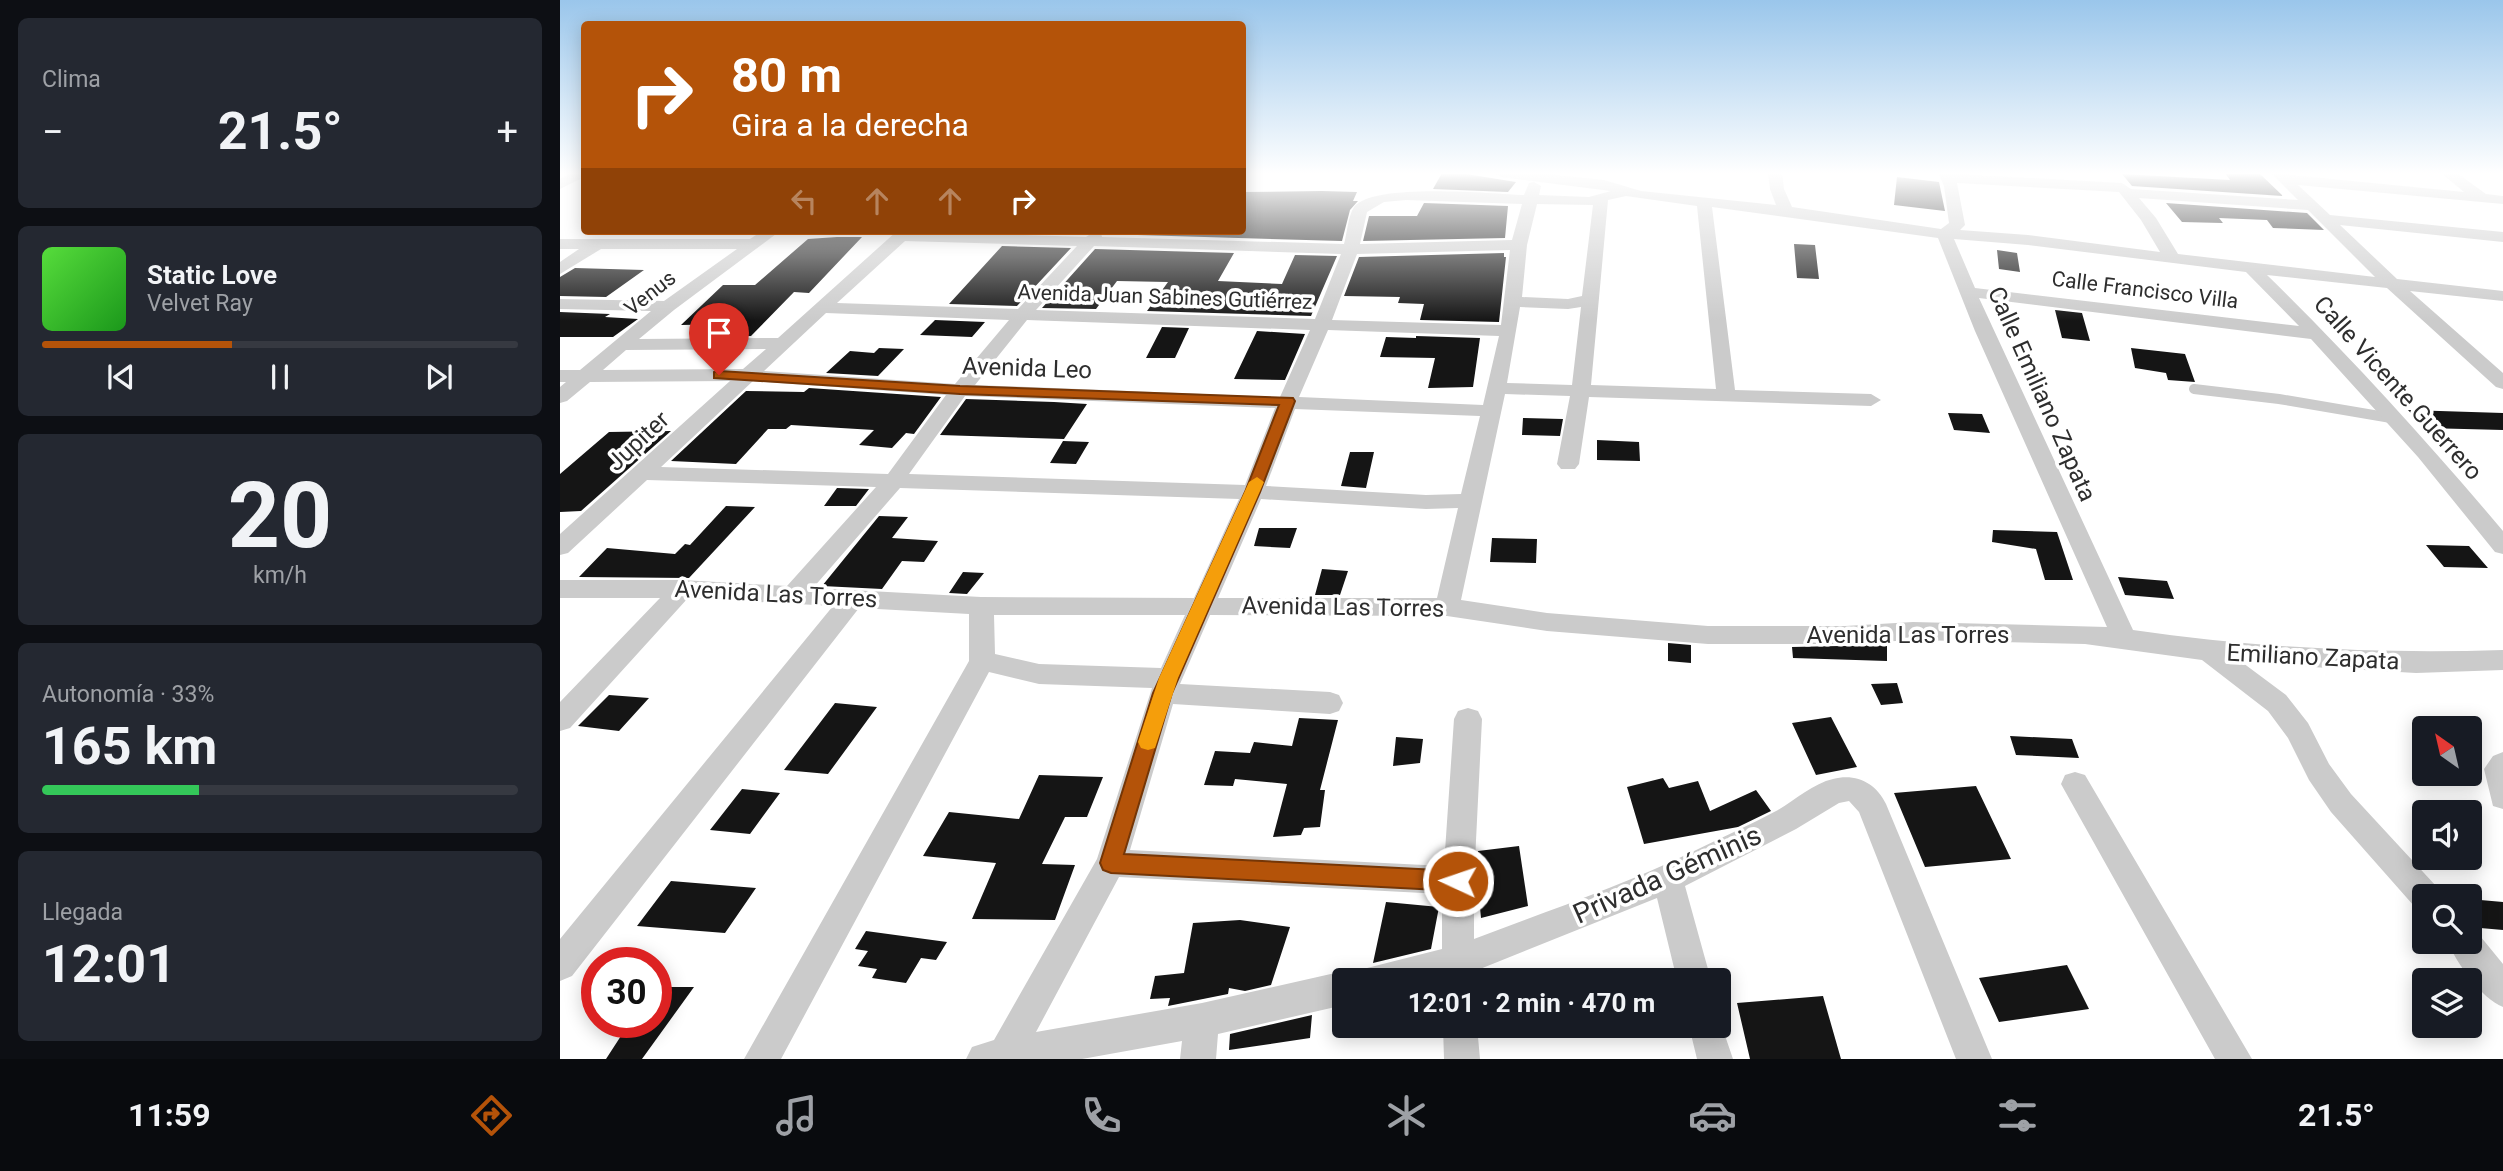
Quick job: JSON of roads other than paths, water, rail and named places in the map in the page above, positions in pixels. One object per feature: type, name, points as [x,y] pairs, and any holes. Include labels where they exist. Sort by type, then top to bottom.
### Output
[{"type":"street","points":[[995,1057],[1111,863],[1166,686],[1253,492],[1351,249],[1357,222]]},
{"type":"street","points":[[1447,607],[1509,331],[1519,245],[1525,222]]},
{"type":"street","points":[[1568,464],[1581,389],[1599,222]]},
{"type":"street","points":[[1706,222],[1726,395]]},
{"type":"street","points":[[1864,222],[1944,234],[2028,240],[2503,296]]},
{"type":"street","points":[[1944,234],[1957,225],[1956,222]]},
{"type":"street","points":[[2148,222],[2172,258]]},
{"type":"street","points":[[2329,222],[2392,284],[2503,383]]},
{"type":"street","points":[[2360,222],[2503,237]]},
{"type":"street","name":"Calle Emiliano Zapata","points":[[1944,234],[2124,638]]},
{"type":"street","points":[[560,269],[612,235]]},
{"type":"street","name":"Venus","points":[[560,397],[668,306],[766,235]]},
{"type":"street","name":"Jupiter","points":[[560,547],[903,235]]},
{"type":"street","points":[[967,235],[1094,237],[1351,249],[1519,245]]},
{"type":"street","points":[[794,594],[892,483],[960,390],[1024,313],[1094,237]]},
{"type":"street","points":[[560,244],[754,244]]},
{"type":"street","name":"Calle Vicente Guerrero","points":[[2251,268],[2317,334],[2391,418],[2425,452],[2503,546]]},
{"type":"street","name":"Calle Francisco Villa","points":[[1968,292],[2317,334]]},
{"type":"street","points":[[1514,302],[1568,304],[1591,300]]},
{"type":"street","points":[[560,304],[668,306]]},
{"type":"street","name":"Avenida Juan Sabines Gutiérrez","points":[[820,308],[1509,331]]},
{"type":"street","points":[[622,345],[782,343]]},
{"type":"street","name":"Avenida Leo","points":[[560,376],[746,375],[960,390],[1492,411]]},
{"type":"street","points":[[1497,388],[1871,400]]},
{"type":"street","points":[[639,473],[892,483],[1253,492],[1426,502],[1469,501]]},
{"type":"street","name":"Avenida Las Torres","points":[[560,589],[682,589],[981,606],[1447,607],[1547,622],[1708,635],[1845,635],[1913,631],[2124,638]]},
{"type":"street","points":[[560,720],[682,589]]},
{"type":"street","points":[[560,965],[854,597]]},
{"type":"street","points":[[762,1059],[982,661],[981,606]]},
{"type":"street","name":"Emiliano Zapata","points":[[2124,638],[2209,651],[2416,663],[2503,660]]},
{"type":"street","points":[[2209,651],[2277,704],[2298,731],[2319,772],[2341,803],[2414,884]]},
{"type":"street","points":[[982,661],[1039,674],[1166,686],[1227,699],[1330,703]]},
{"type":"street","points":[[1457,968],[1458,881],[1468,719]]},
{"type":"street","points":[[2503,764],[2498,769],[2503,797]]},
{"type":"street","points":[[2076,784],[2234,1059]]},
{"type":"street","name":"Privada Géminis","points":[[1464,968],[1668,879],[1786,820],[1833,791],[1858,791],[1871,804]]},
{"type":"street","points":[[1871,804],[1974,1059]]},
{"type":"street","points":[[1111,863],[1458,881]]},
{"type":"street","points":[[1668,879],[1691,968]]},
{"type":"street","points":[[2474,954],[2503,990]]},
{"type":"street","points":[[995,1057],[1202,1020],[1332,991]]},
{"type":"street","points":[[1198,1059],[1202,1020]]},
{"type":"street","points":[[1461,1038],[1462,1059]]},
{"type":"street","points":[[1709,1038],[1715,1059]]},
{"type":"lane","points":[[2194,388],[2391,418]]}]
